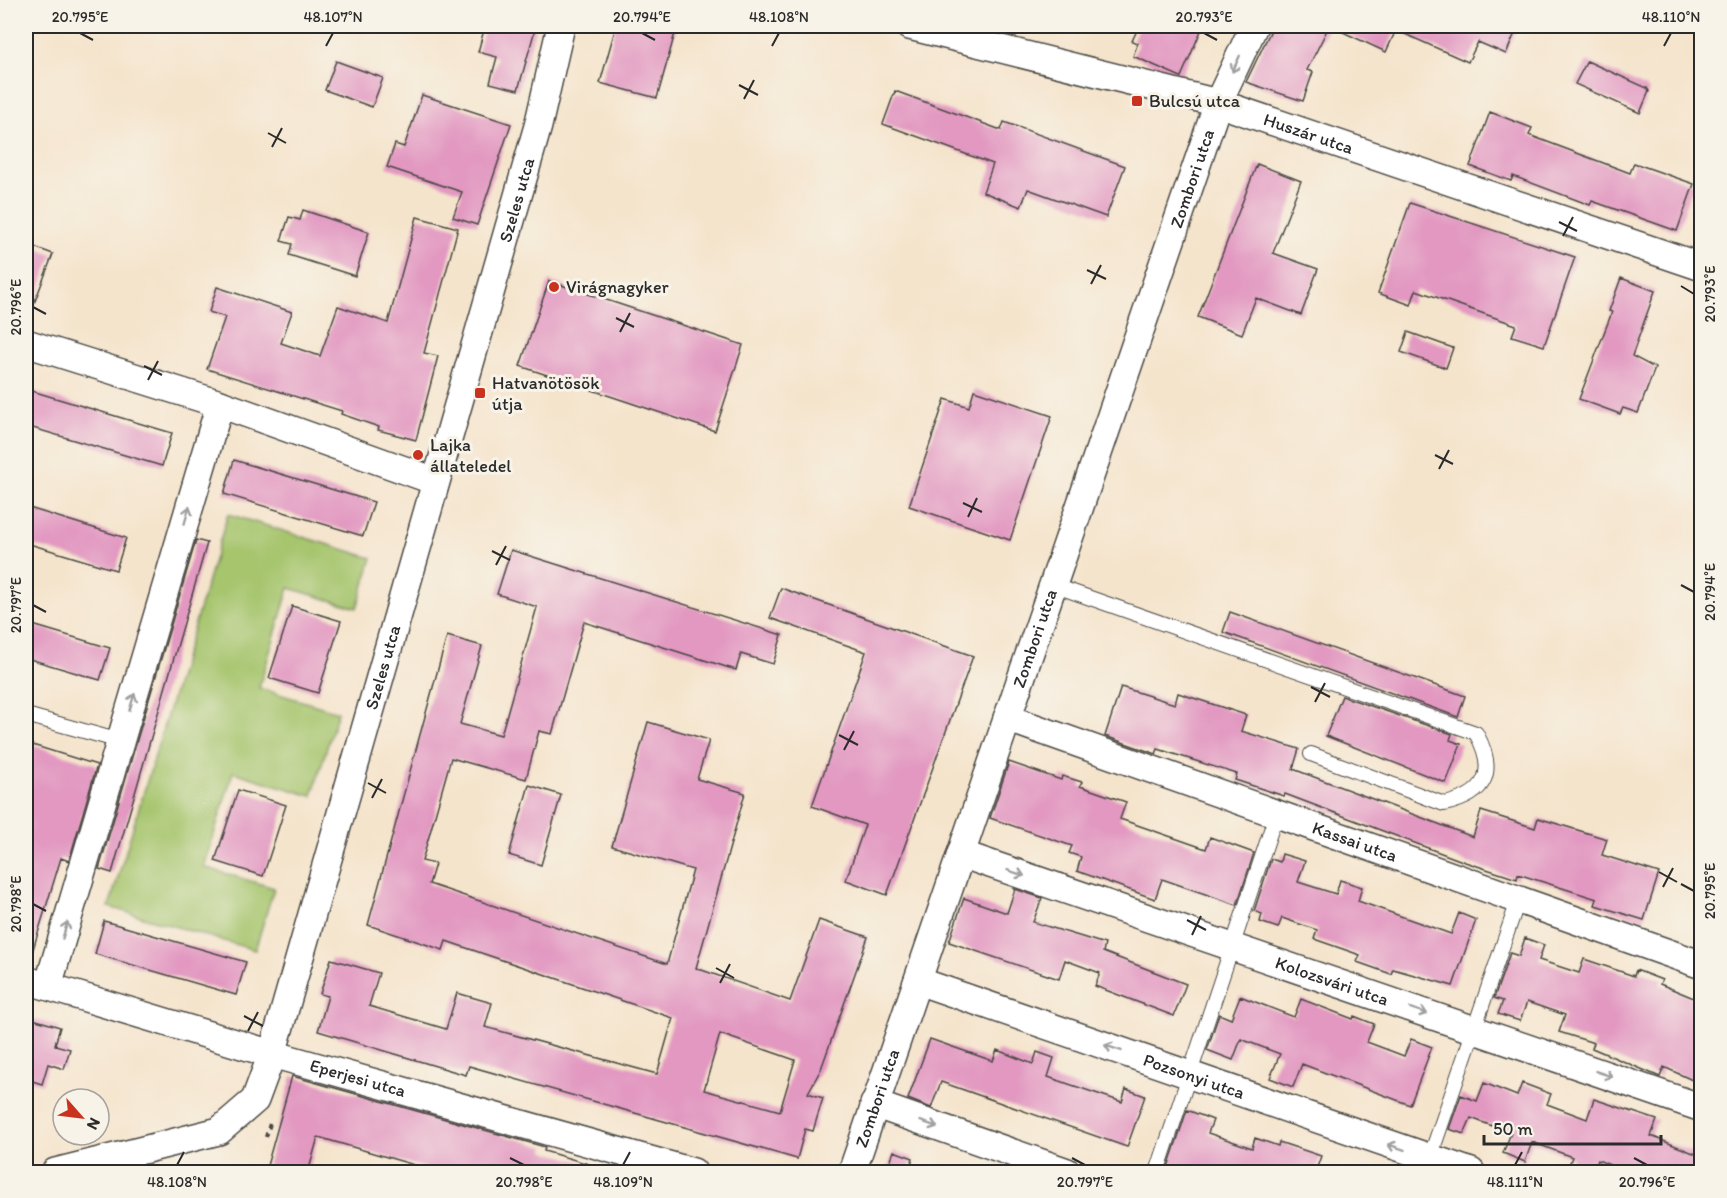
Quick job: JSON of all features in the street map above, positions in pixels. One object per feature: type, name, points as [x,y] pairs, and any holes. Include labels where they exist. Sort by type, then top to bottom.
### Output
[{"type":"street","name":"Szeles utca","points":[[55,1173],[219,1131],[255,1100],[272,1054],[538,126],[561,26]]},
{"type":"street","name":"Huszár utca","points":[[909,26],[1218,103],[1701,267]]},
{"type":"street","points":[[1218,103],[1254,26]]},
{"type":"street","name":"Zombori utca","points":[[852,1173],[1218,103]]},
{"type":"street","points":[[26,343],[220,404],[435,481]]},
{"type":"street","points":[[37,983],[120,741],[220,404]]},
{"type":"street","name":"Kassai utca","points":[[1008,718],[1276,815],[1519,898],[1701,965]]},
{"type":"street","name":"Kolozsvári utca","points":[[961,854],[1701,1107]]},
{"type":"street","name":"Pozsonyi utca","points":[[918,981],[1191,1076],[1428,1165],[1471,1173]]},
{"type":"street","name":"Eperjesi utca","points":[[37,983],[272,1054],[693,1173]]},
{"type":"street","points":[[874,1104],[1067,1173]]},
{"type":"lane","points":[[1053,585],[1476,733],[1487,761],[1483,783],[1467,799],[1444,804],[1311,754]]},
{"type":"lane","points":[[26,715],[120,741]]},
{"type":"lane","points":[[1157,1173],[1276,815]]},
{"type":"lane","points":[[1428,1165],[1519,898]]},
{"type":"green space","points":[[228,514],[372,558],[357,608],[289,588],[259,688],[338,712],[312,796],[233,772],[204,867],[274,888],[255,950],[109,907]]},
{"type":"building","points":[[485,26],[536,26],[518,90],[490,83],[497,57],[478,52]]},
{"type":"building","points":[[616,26],[677,26],[657,98],[600,83]]},
{"type":"building","points":[[1139,26],[1203,26],[1181,77],[1133,56],[1138,43],[1132,41]]},
{"type":"building","points":[[1273,26],[1329,26],[1307,70],[1313,72],[1303,101],[1246,82]]},
{"type":"building","points":[[1330,26],[1518,26],[1506,54],[1478,42],[1468,62],[1396,30],[1386,52]]},
{"type":"building","points":[[336,61],[383,78],[372,107],[325,90]]},
{"type":"building","points":[[1587,61],[1647,88],[1649,91],[1640,113],[1575,84]]},
{"type":"building","points":[[895,91],[1001,130],[1004,122],[1125,166],[1106,217],[1028,189],[1021,207],[983,192],[993,164],[883,124]]},
{"type":"building","points":[[422,95],[511,124],[477,225],[453,217],[462,192],[387,167],[395,144],[404,147]]},
{"type":"building","points":[[1490,112],[1532,128],[1529,135],[1630,173],[1634,163],[1694,184],[1677,231],[1592,201],[1590,205],[1513,176],[1511,181],[1470,166]]},
{"type":"building","points":[[1257,164],[1301,181],[1273,253],[1318,269],[1301,315],[1256,298],[1242,334],[1198,317]]},
{"type":"building","points":[[1410,203],[1575,257],[1544,346],[1512,336],[1516,325],[1416,290],[1411,305],[1378,293]]},
{"type":"building","points":[[303,210],[369,232],[355,276],[289,255],[292,244],[281,241],[289,217],[300,220]]},
{"type":"building","points":[[417,217],[458,228],[424,353],[438,356],[416,440],[378,430],[379,427],[341,414],[342,411],[207,369],[225,317],[209,312],[217,287],[292,312],[281,343],[320,356],[338,306],[388,323]]},
{"type":"building","points":[[26,244],[53,254],[27,322],[26,322]]},
{"type":"building","points":[[1621,278],[1655,291],[1632,356],[1655,368],[1638,413],[1623,408],[1620,414],[1579,399],[1612,312],[1609,311]]},
{"type":"building","points":[[549,281],[743,345],[715,431],[520,366]]},
{"type":"building","points":[[1408,332],[1453,348],[1446,368],[1401,352]]},
{"type":"building","points":[[974,390],[1052,416],[1010,540],[909,506],[945,399],[969,407]]},
{"type":"building","points":[[32,391],[172,433],[162,466],[26,426],[26,412]]},
{"type":"building","points":[[234,460],[374,502],[363,536],[224,494]]},
{"type":"building","points":[[26,507],[126,538],[116,570],[26,543]]},
{"type":"building","points":[[196,540],[207,543],[112,873],[99,869]]},
{"type":"building","points":[[511,550],[782,635],[773,664],[741,654],[736,670],[584,622],[552,734],[539,731],[526,779],[451,758],[422,861],[435,864],[429,884],[667,964],[693,870],[612,846],[648,722],[709,740],[697,779],[745,793],[696,968],[790,1001],[819,920],[868,937],[821,1069],[808,1093],[823,1098],[813,1131],[805,1129],[797,1159],[469,1066],[466,1075],[318,1031],[328,996],[320,994],[331,959],[379,973],[369,1006],[446,1029],[457,993],[492,1003],[485,1027],[657,1074],[673,1018],[446,941],[443,950],[368,925],[447,636],[482,646],[460,724],[501,735],[537,607],[497,594]],"holes":[[[720,1034],[795,1060],[780,1111],[704,1090]]]},
{"type":"building","points":[[781,588],[973,656],[887,895],[846,880],[865,825],[812,806],[866,652],[770,618]]},
{"type":"building","points":[[292,606],[341,621],[318,693],[269,678]]},
{"type":"building","points":[[1230,612],[1465,696],[1458,717],[1223,632]]},
{"type":"building","points":[[26,623],[110,648],[100,680],[26,658]]},
{"type":"building","points":[[1121,687],[1175,704],[1178,693],[1246,715],[1241,731],[1299,749],[1293,769],[1473,837],[1481,811],[1535,828],[1538,818],[1607,839],[1602,855],[1659,873],[1644,920],[1595,905],[1597,899],[1518,874],[1517,879],[1465,862],[1285,794],[1284,796],[1235,780],[1237,774],[1158,749],[1156,754],[1105,736]]},
{"type":"building","points":[[1342,696],[1452,734],[1450,740],[1461,744],[1446,783],[1326,736]]},
{"type":"building","points":[[26,743],[97,765],[69,861],[61,858],[30,959],[26,958]]},
{"type":"building","points":[[1009,762],[1061,780],[1062,776],[1082,782],[1080,786],[1126,802],[1120,819],[1206,849],[1210,837],[1254,853],[1237,905],[1162,879],[1155,899],[1077,871],[1081,857],[1069,853],[1072,846],[990,818]]},
{"type":"building","points":[[529,785],[561,795],[541,865],[509,855]]},
{"type":"building","points":[[238,790],[286,805],[263,876],[215,861]]},
{"type":"building","points":[[1282,854],[1305,861],[1298,882],[1336,894],[1340,880],[1362,887],[1358,901],[1451,934],[1459,913],[1476,920],[1453,986],[1393,969],[1391,974],[1357,962],[1360,955],[1314,939],[1317,930],[1282,918],[1278,928],[1260,922],[1262,914],[1254,911],[1271,859],[1280,862]]},
{"type":"building","points":[[1015,889],[1042,898],[1033,922],[1105,944],[1103,952],[1186,984],[1174,1016],[1095,986],[1100,973],[1065,960],[1059,979],[949,942],[964,898],[1007,913]]},
{"type":"building","points":[[104,921],[246,962],[236,995],[95,954]]},
{"type":"building","points":[[1525,938],[1544,945],[1539,960],[1579,973],[1584,959],[1634,976],[1636,970],[1662,980],[1660,984],[1701,1001],[1701,1084],[1664,1067],[1660,1077],[1592,1048],[1594,1043],[1559,1032],[1565,1015],[1527,1002],[1520,1021],[1498,1014],[1503,1001],[1494,998],[1510,953],[1519,956]]},
{"type":"building","points":[[1240,996],[1294,1017],[1301,999],[1353,1019],[1354,1016],[1374,1024],[1367,1042],[1404,1056],[1411,1039],[1432,1047],[1410,1105],[1302,1064],[1293,1087],[1270,1078],[1280,1054],[1241,1039],[1233,1060],[1207,1050],[1219,1014],[1231,1019]]},
{"type":"building","points":[[26,1017],[60,1027],[55,1045],[70,1049],[64,1069],[48,1064],[42,1084],[26,1079]]},
{"type":"building","points":[[930,1039],[993,1061],[997,1050],[1033,1064],[1037,1052],[1054,1058],[1048,1077],[1122,1102],[1126,1089],[1145,1096],[1127,1147],[941,1082],[931,1108],[908,1099]]},
{"type":"building","points":[[292,1076],[545,1147],[544,1151],[599,1167],[598,1173],[442,1173],[318,1137],[308,1173],[265,1173]]},
{"type":"building","points":[[1484,1083],[1517,1096],[1522,1083],[1551,1094],[1547,1104],[1587,1119],[1594,1099],[1657,1120],[1651,1136],[1701,1156],[1701,1173],[1629,1173],[1598,1160],[1593,1173],[1566,1173],[1572,1157],[1532,1142],[1525,1162],[1503,1153],[1511,1133],[1471,1118],[1464,1134],[1449,1129],[1461,1095],[1477,1101]]},
{"type":"building","points":[[1187,1110],[1213,1120],[1208,1133],[1252,1148],[1255,1138],[1278,1146],[1279,1142],[1321,1156],[1315,1173],[1166,1173]]},
{"type":"building","points":[[894,1151],[913,1158],[908,1173],[886,1173]]},
{"type":"place","name":"Bulcsú utca","points":[[1137,101]]},
{"type":"place","name":"Virágnagyker","points":[[554,287]]},
{"type":"place","name":"Hatvanötösök útja","points":[[480,393]]},
{"type":"place","name":"Lajka állateledel","points":[[418,455]]}]
